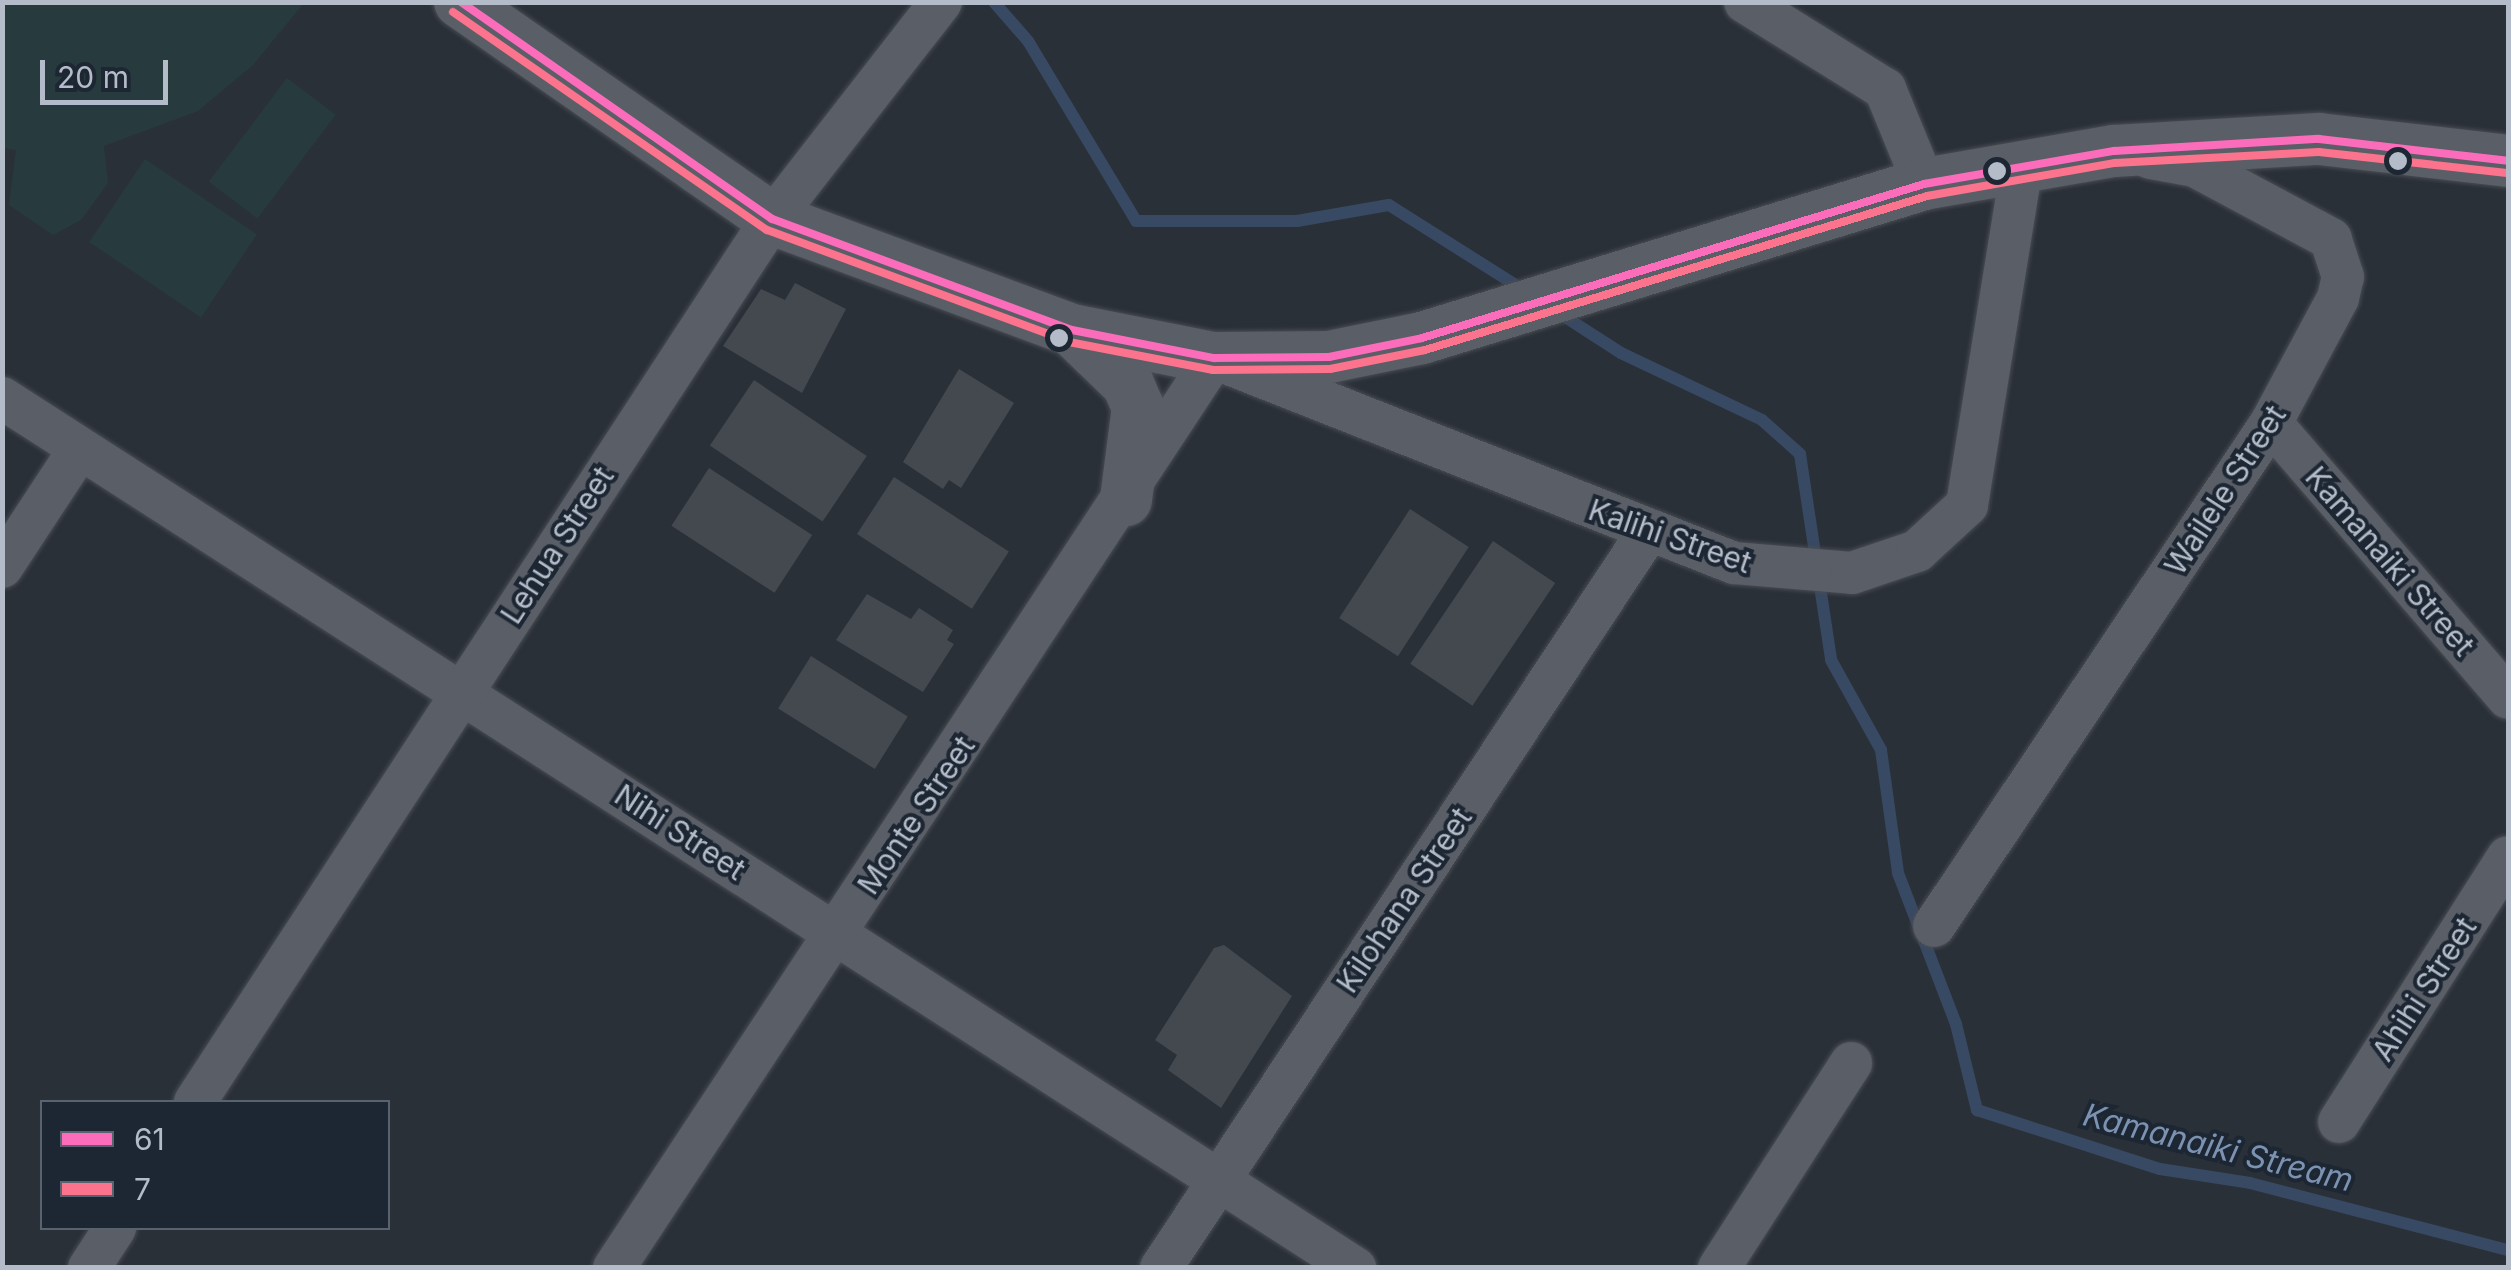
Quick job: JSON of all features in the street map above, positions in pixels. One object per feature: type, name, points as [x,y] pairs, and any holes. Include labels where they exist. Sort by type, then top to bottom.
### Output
[{"type":"street","name":"Kalihi Street","points":[[460,2],[772,219],[1072,330],[1214,358],[1648,532],[1734,562],[1820,575],[1887,564],[1946,530],[1977,478],[2022,167]]},
{"type":"street","name":"Lehua Street","points":[[196,1100],[772,219],[941,2]]},
{"type":"street","points":[[1746,2],[1885,89],[1924,184]]},
{"type":"street","name":"Kalihi Street","points":[[1214,358],[1329,357],[1519,309],[1924,184],[2114,151],[2320,139],[2508,161]]},
{"type":"street","name":"Wailele Street","points":[[1934,926],[2271,423],[2338,298],[2343,277],[2331,239],[2195,166],[2114,151]]},
{"type":"street","points":[[1072,330],[1128,384],[1138,407],[1126,500]]},
{"type":"street","name":"Monte Street","points":[[614,1268],[1126,500],[1214,358]]},
{"type":"street","name":"Nihi Street","points":[[2,398],[462,689],[836,935],[1222,1175],[1356,1268]]},
{"type":"street","name":"Kamanaiki Street","points":[[2271,423],[2508,698]]},
{"type":"street","points":[[2,567],[79,450]]},
{"type":"street","name":"Kilohana Street","points":[[1161,1268],[1648,532]]},
{"type":"street","name":"Ahihi Street","points":[[2339,1122],[2508,857]]},
{"type":"street","points":[[1719,1268],[1851,1063]]},
{"type":"street","points":[[89,1268],[113,1230]]},
{"type":"green space","points":[[3,2],[304,3],[253,65],[198,111],[104,146],[108,183],[81,220],[53,235],[9,205],[16,150],[3,148]]},
{"type":"green space","points":[[287,78],[336,115],[257,219],[209,182]]},
{"type":"green space","points":[[145,159],[257,234],[201,317],[89,242]]},
{"type":"building","points":[[795,283],[846,309],[802,393],[723,346],[761,289],[785,300]]},
{"type":"building","points":[[959,369],[1014,403],[961,488],[949,480],[943,489],[903,462]]},
{"type":"building","points":[[754,380],[867,456],[823,522],[710,445]]},
{"type":"building","points":[[709,468],[812,535],[775,593],[671,526]]},
{"type":"building","points":[[894,477],[1009,552],[972,609],[857,534]]},
{"type":"building","points":[[1410,509],[1469,547],[1398,656],[1339,618]]},
{"type":"building","points":[[1493,541],[1555,583],[1472,706],[1410,664]]},
{"type":"building","points":[[867,594],[911,619],[919,608],[953,630],[947,640],[954,644],[923,692],[836,640]]},
{"type":"building","points":[[811,656],[908,716],[875,769],[778,709]]},
{"type":"building","points":[[1224,945],[1292,996],[1221,1108],[1168,1070],[1177,1055],[1155,1040],[1214,948]]},
{"type":"waterway","name":"Kamanaiki Stream","points":[[994,2],[1028,41],[1136,221],[1297,221],[1389,205],[1525,291]]},
{"type":"waterway","name":"Kamanaiki Stream","points":[[1559,313],[1621,353],[1762,420],[1800,454],[1831,660],[1881,750],[1898,873],[1956,1024],[1977,1110],[2160,1169],[2250,1183],[2508,1250]]},
{"type":"transit line","name":"61","points":[[461,2],[772,219],[1072,330],[1214,358],[1329,357],[1422,338],[1924,184],[2114,151],[2319,139],[2508,161]]},
{"type":"transit line","name":"7","points":[[453,12],[767,230],[1069,342],[1213,370],[1330,369],[1425,350],[1927,196],[2115,163],[2319,152],[2507,173]]}]
